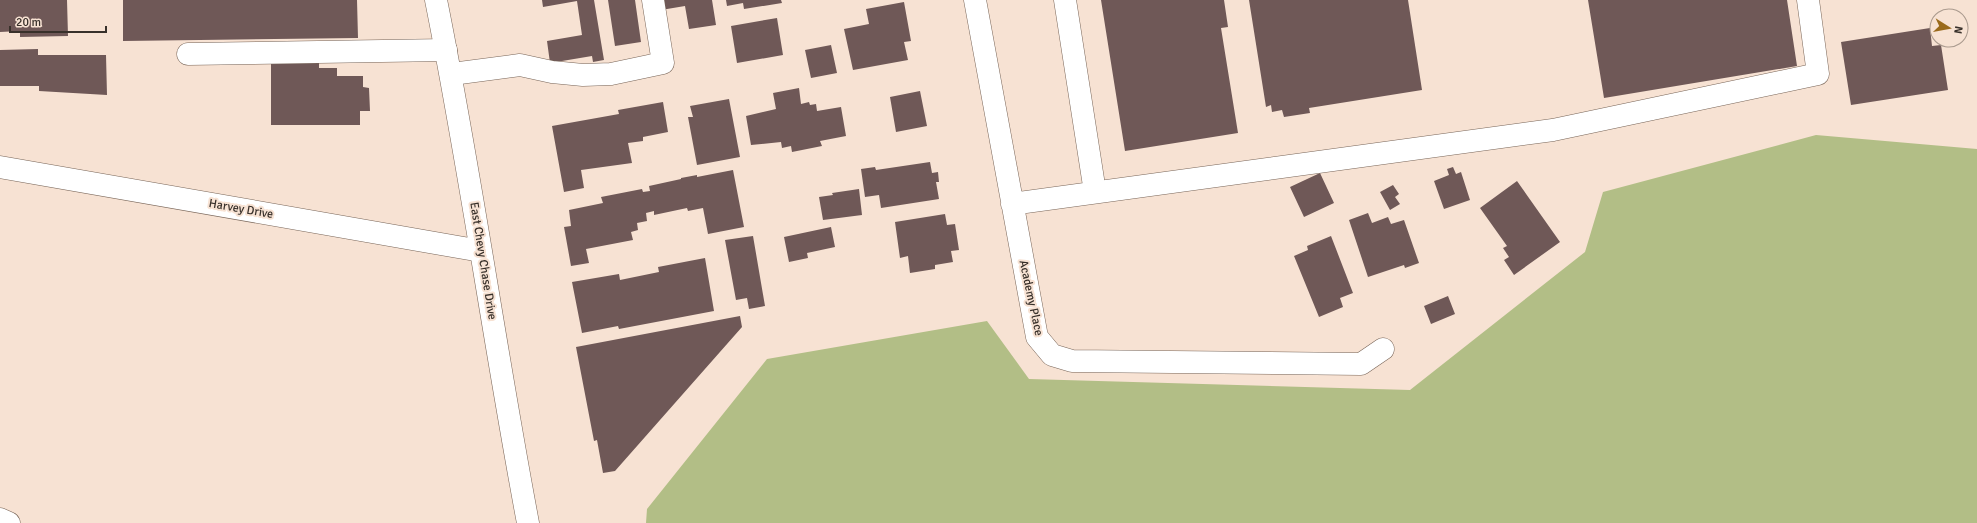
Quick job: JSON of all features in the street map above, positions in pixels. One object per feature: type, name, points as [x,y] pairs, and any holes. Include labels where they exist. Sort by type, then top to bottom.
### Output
[{"type":"main road","name":"East Chevy Chase Drive","points":[[436,0],[452,74],[506,402],[528,523]]},
{"type":"main road","points":[[452,74],[520,66],[552,72],[611,74],[663,63],[653,0]]},
{"type":"main road","name":"Academy Place","points":[[975,0],[1037,337],[1052,355],[1072,361],[1361,364],[1383,349]]},
{"type":"main road","points":[[1065,0],[1095,192]]},
{"type":"main road","points":[[1012,204],[1553,130],[1818,74],[1808,0]]},
{"type":"main road","points":[[188,54],[446,50]]},
{"type":"main road","name":"Harvey Drive","points":[[0,167],[481,251]]},
{"type":"main road","points":[[0,519],[9,523]]},
{"type":"green space","points":[[1816,135],[1977,149],[1977,523],[646,523],[647,509],[767,359],[987,321],[1029,379],[1410,390],[1585,252],[1603,192]]},
{"type":"building","points":[[0,0],[67,0],[68,36],[20,37],[20,31],[0,32]]},
{"type":"building","points":[[123,0],[357,0],[358,38],[123,41]]},
{"type":"building","points":[[542,0],[594,0],[604,60],[593,62],[592,56],[550,63],[547,41],[582,35],[577,1],[543,7]]},
{"type":"building","points":[[608,0],[635,0],[641,42],[615,46]]},
{"type":"building","points":[[659,0],[712,0],[716,25],[689,29],[685,6],[661,10]]},
{"type":"building","points":[[726,0],[781,0],[782,3],[744,9],[743,3],[727,6]]},
{"type":"building","points":[[1101,0],[1224,0],[1228,27],[1221,28],[1238,133],[1125,151]]},
{"type":"building","points":[[1249,0],[1408,0],[1422,90],[1309,108],[1310,113],[1284,117],[1282,110],[1272,112],[1271,105],[1266,107]]},
{"type":"building","points":[[1588,0],[1787,0],[1797,66],[1604,98]]},
{"type":"building","points":[[904,2],[911,41],[904,42],[908,60],[853,70],[844,29],[869,24],[866,9]]},
{"type":"building","points":[[777,18],[783,55],[737,63],[731,26]]},
{"type":"building","points":[[1929,28],[1929,48],[1941,48],[1948,90],[1851,105],[1841,42]]},
{"type":"building","points":[[831,45],[837,73],[811,78],[805,50]]},
{"type":"building","points":[[38,49],[38,55],[106,55],[107,95],[39,91],[39,86],[0,86],[0,50]]},
{"type":"building","points":[[271,62],[319,62],[319,68],[337,68],[337,76],[363,76],[363,87],[369,88],[370,111],[360,111],[360,125],[271,125]]},
{"type":"building","points":[[799,88],[801,104],[809,102],[810,105],[816,104],[817,111],[841,107],[846,136],[820,141],[822,146],[792,152],[791,146],[782,148],[781,142],[751,145],[746,116],[776,109],[773,93]]},
{"type":"building","points":[[920,91],[927,126],[896,132],[890,97]]},
{"type":"building","points":[[729,99],[740,157],[697,165],[688,117],[693,117],[690,106]]},
{"type":"building","points":[[663,102],[668,132],[643,137],[643,141],[628,143],[632,163],[581,170],[584,188],[564,192],[552,126],[619,114],[618,110]]},
{"type":"building","points":[[930,162],[932,173],[938,172],[939,182],[936,182],[939,199],[881,208],[879,195],[865,197],[861,169],[875,167],[876,170]]},
{"type":"building","points":[[1453,167],[1456,174],[1461,172],[1470,200],[1444,209],[1434,181],[1449,175],[1447,169]]},
{"type":"building","points":[[733,170],[744,227],[708,234],[703,208],[688,211],[687,208],[654,215],[654,211],[646,213],[647,221],[637,223],[638,230],[631,232],[633,240],[586,249],[589,263],[571,266],[564,227],[571,226],[569,210],[603,203],[601,197],[642,189],[643,192],[650,191],[649,186],[681,178],[697,175],[697,177]]},
{"type":"building","points":[[1320,173],[1334,203],[1304,217],[1290,187]]},
{"type":"building","points":[[1517,181],[1560,242],[1514,275],[1504,260],[1509,257],[1503,248],[1507,246],[1480,208]]},
{"type":"building","points":[[1393,185],[1399,194],[1395,197],[1400,204],[1390,210],[1380,192]]},
{"type":"building","points":[[859,189],[862,215],[823,220],[819,197],[833,195],[832,193]]},
{"type":"building","points":[[1368,213],[1372,223],[1388,217],[1391,224],[1404,220],[1419,263],[1405,268],[1404,265],[1368,277],[1349,220]]},
{"type":"building","points":[[945,214],[947,225],[955,224],[959,250],[951,251],[953,262],[935,265],[935,269],[910,273],[908,256],[900,258],[895,222]]},
{"type":"building","points":[[831,227],[835,247],[807,253],[808,258],[789,262],[784,237]]},
{"type":"building","points":[[753,236],[765,306],[749,309],[747,298],[736,300],[725,240]]},
{"type":"building","points":[[1331,236],[1353,293],[1340,298],[1343,307],[1319,317],[1294,256],[1308,250],[1307,246]]},
{"type":"building","points":[[705,258],[714,311],[619,329],[618,326],[582,333],[572,282],[619,274],[620,280],[659,272],[658,267]]},
{"type":"building","points":[[1448,296],[1455,314],[1431,324],[1424,306]]},
{"type":"building","points":[[740,316],[742,327],[615,471],[603,473],[597,440],[594,441],[576,347]]}]
